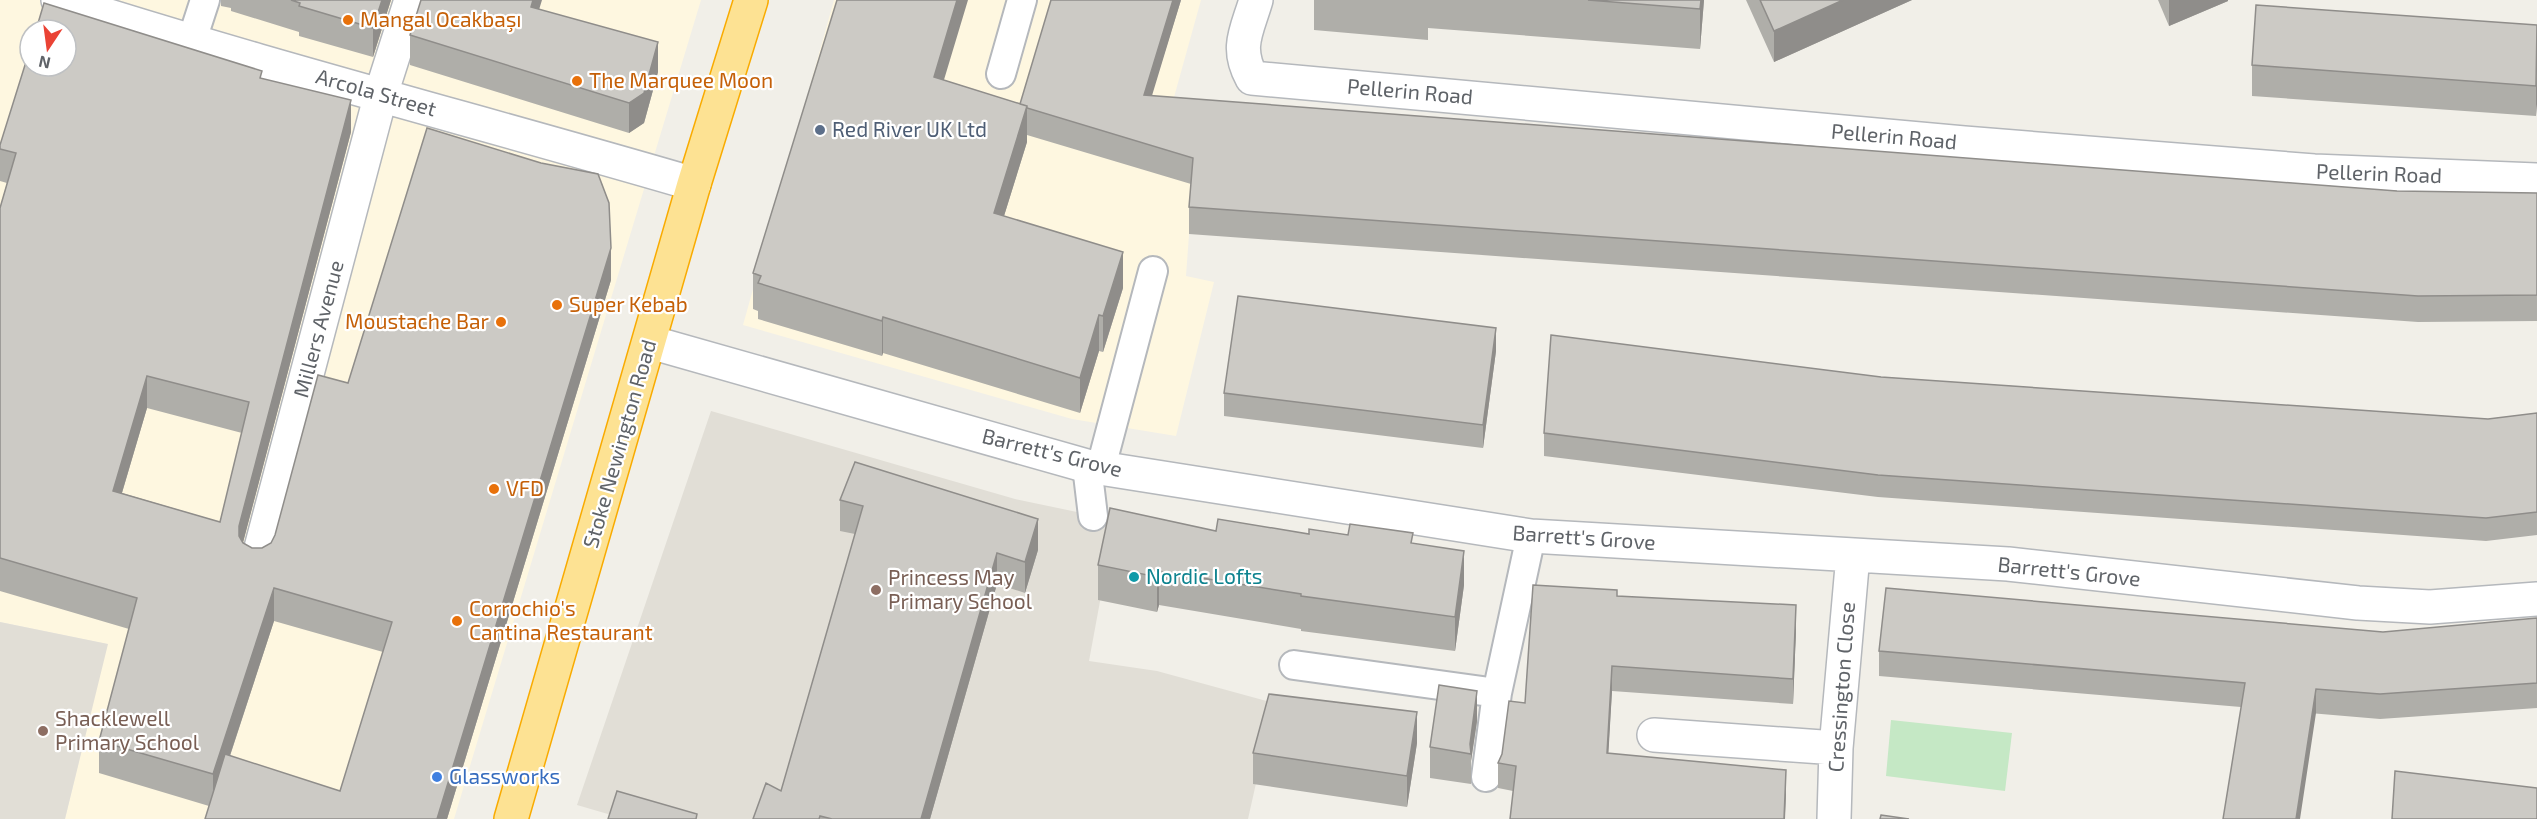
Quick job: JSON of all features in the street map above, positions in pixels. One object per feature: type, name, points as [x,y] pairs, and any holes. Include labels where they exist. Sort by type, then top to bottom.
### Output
[{"type":"highway","name":"Stoke Newington Road","points":[[511,819],[694,184],[751,0]]},
{"type":"street","name":"Arcola Street","points":[[58,0],[191,43],[381,94],[694,184]]},
{"type":"street","name":"Millers Avenue","points":[[257,563],[381,94],[411,0]]},
{"type":"street","name":"Pellerin Road","points":[[1256,0],[1242,47],[1244,63],[1252,78],[1964,144],[2302,171],[2537,180]]},
{"type":"street","name":"Barrett's Grove","points":[[650,342],[1094,466],[1531,536],[2008,564],[2358,603],[2430,607],[2537,599]]},
{"type":"street","name":"Cressington Close","points":[[1834,819],[1836,748],[1853,555]]},
{"type":"street","points":[[1654,735],[1836,748]]},
{"type":"lane","points":[[191,43],[205,0]]},
{"type":"lane","points":[[1001,75],[1022,0]]},
{"type":"lane","points":[[1093,516],[1094,466],[1153,271]]},
{"type":"lane","points":[[1486,777],[1497,693],[1531,536]]},
{"type":"lane","points":[[1294,665],[1497,693]]},
{"type":"shaded area","points":[[0,0],[701,0],[454,819],[65,819],[107,644],[0,622]]},
{"type":"shaded area","points":[[834,0],[1201,0],[1171,108],[1197,126],[1186,276],[1214,282],[1176,436],[1072,419],[743,325]]},
{"type":"shaded area","name":"Princess May Primary School","points":[[711,411],[1015,499],[1115,520],[1089,661],[1157,671],[1274,703],[1248,819],[625,819],[577,805]]},
{"type":"shaded area","name":"Shacklewell Primary School","points":[[0,622],[108,644],[65,819],[0,819]]},
{"type":"green space","points":[[1891,720],[2012,733],[2005,791],[1886,776]]},
{"type":"building","points":[[291,0],[382,0],[373,28],[299,6],[300,3]]},
{"type":"building","points":[[421,0],[533,0],[531,7],[658,42],[644,93],[629,103],[410,35]]},
{"type":"building","points":[[837,0],[957,0],[934,77],[1027,106],[994,213],[1123,252],[1103,316],[1099,315],[1080,378],[883,317],[882,321],[758,283],[761,276],[753,273]]},
{"type":"building","points":[[1051,0],[1173,0],[1144,95],[2397,191],[2537,193],[2537,295],[2418,296],[1189,207],[1193,158],[1020,104]]},
{"type":"building","points":[[1588,0],[1701,0],[1700,9]]},
{"type":"building","points":[[1760,0],[1843,0],[1774,31]]},
{"type":"building","points":[[44,3],[262,71],[260,78],[351,100],[239,526],[239,536],[243,543],[252,548],[262,548],[271,543],[275,535],[318,375],[348,383],[427,128],[541,163],[598,174],[609,203],[611,248],[437,819],[205,819],[225,754],[340,791],[392,622],[274,588],[213,774],[99,741],[137,598],[0,558],[0,208],[16,153],[0,149],[21,78],[78,78],[78,18],[40,18]],"holes":[[[147,376],[249,402],[220,522],[113,491]]]},
{"type":"building","points":[[2256,5],[2537,25],[2536,86],[2252,65]]},
{"type":"building","points":[[1238,296],[1496,328],[1483,425],[1224,393]]},
{"type":"building","points":[[1551,335],[1881,377],[2488,419],[2537,413],[2537,512],[2486,518],[1878,475],[1544,433]]},
{"type":"building","points":[[855,462],[1038,519],[1025,562],[997,553],[921,819],[832,819],[820,816],[819,819],[753,819],[766,783],[781,791],[863,506],[840,500]]},
{"type":"building","points":[[1110,508],[1216,531],[1218,519],[1309,534],[1309,529],[1348,535],[1350,524],[1413,533],[1411,543],[1464,551],[1455,617],[1301,596],[1301,594],[1159,571],[1157,577],[1098,565]]},
{"type":"building","points":[[1533,585],[1617,590],[1617,596],[1796,605],[1793,679],[1612,666],[1607,753],[1786,770],[1784,819],[1510,819],[1516,766],[1498,763],[1502,754],[1509,701],[1525,703]]},
{"type":"building","points":[[1886,588],[2383,632],[2537,618],[2537,683],[2380,694],[2316,689],[2296,819],[2223,819],[2245,683],[1879,651]]},
{"type":"building","points":[[1439,685],[1477,691],[1470,744],[1471,754],[1430,747]]},
{"type":"building","points":[[1269,694],[1417,712],[1407,776],[1253,753]]},
{"type":"building","points":[[2395,771],[2537,788],[2537,819],[2392,819]]},
{"type":"building","points":[[617,791],[697,814],[696,819],[608,819]]},
{"type":"building","points":[[1881,815],[1909,819],[1880,819]]},
{"type":"place","name":"Mangal Ocakbaşı","points":[[348,20]]},
{"type":"place","name":"The Marquee Moon","points":[[577,81]]},
{"type":"place","name":"Red River UK Ltd","points":[[820,130]]},
{"type":"place","name":"Super Kebab","points":[[557,305]]},
{"type":"place","name":"Moustache Bar","points":[[501,322]]},
{"type":"place","name":"VFD","points":[[494,489]]},
{"type":"place","name":"Nordic Lofts","points":[[1134,577]]},
{"type":"place","name":"Princess May Primary School","points":[[876,590]]},
{"type":"place","name":"Corrochio's Cantina Restaurant","points":[[457,621]]},
{"type":"place","name":"Shacklewell Primary School","points":[[43,731]]},
{"type":"place","name":"Glassworks","points":[[437,777]]}]
